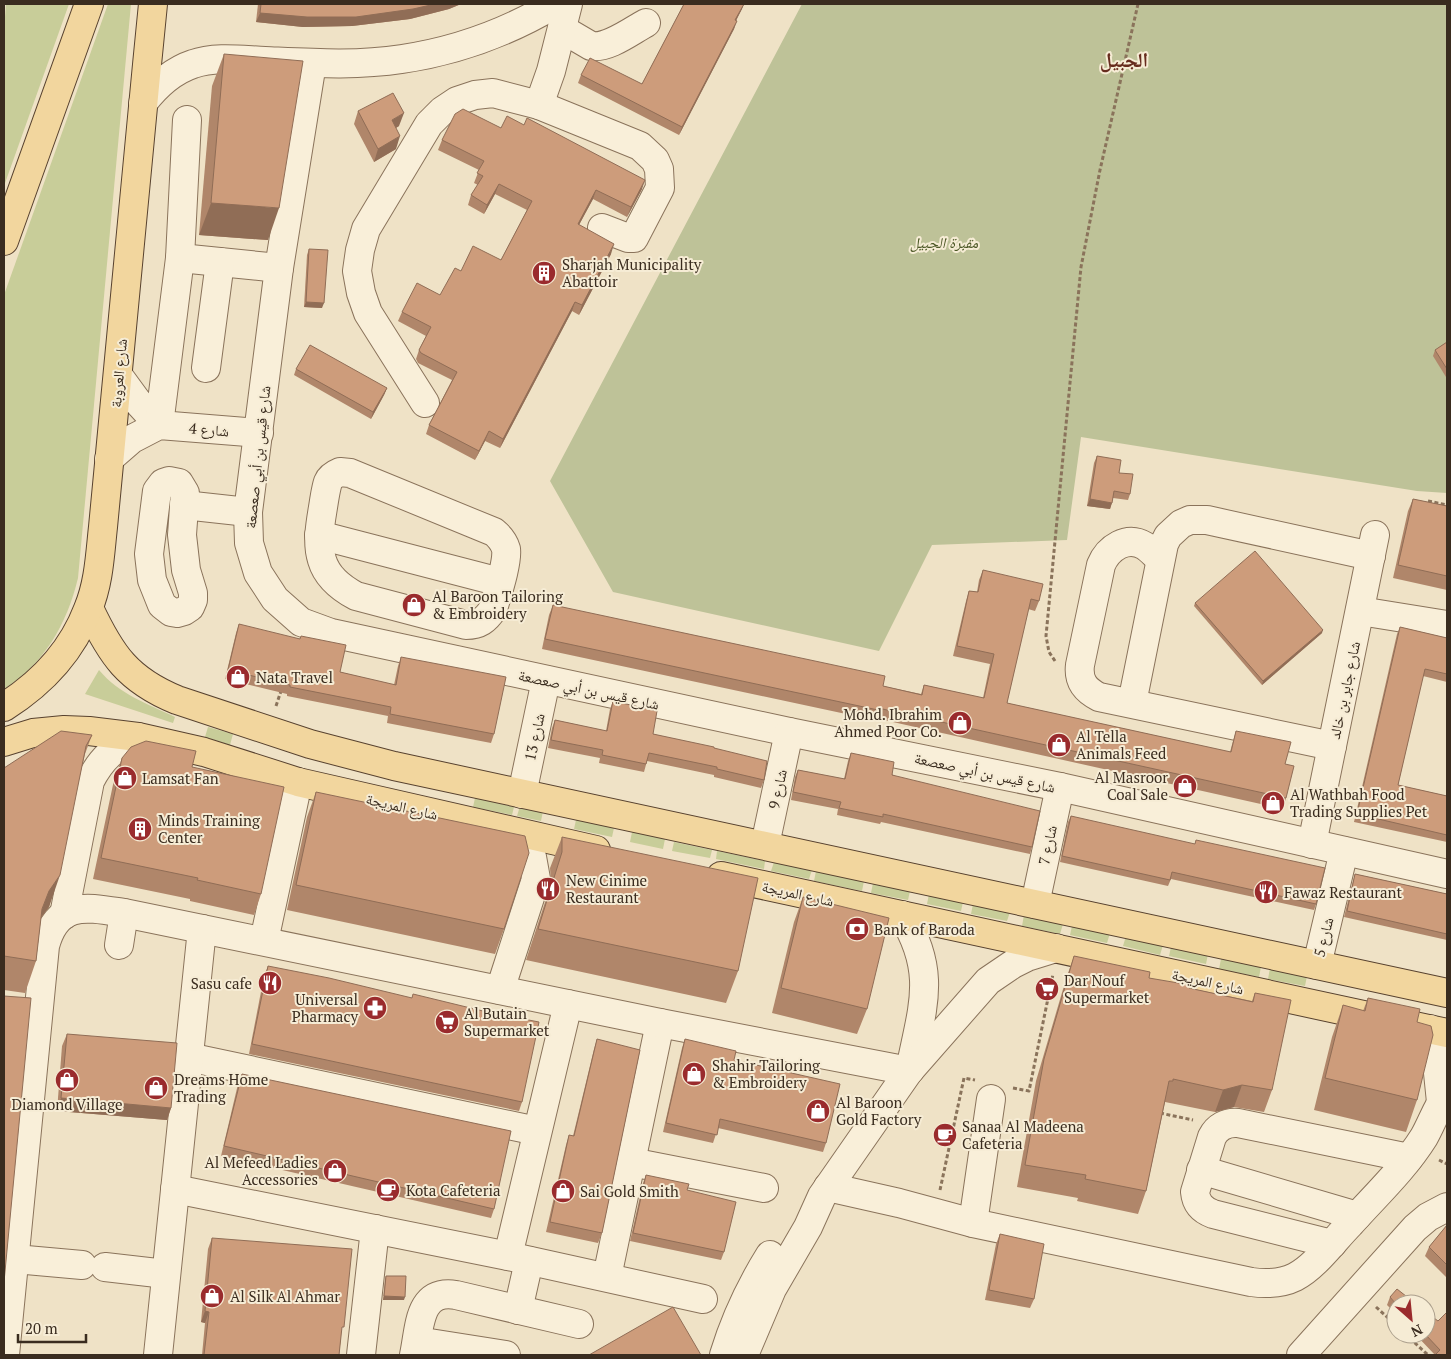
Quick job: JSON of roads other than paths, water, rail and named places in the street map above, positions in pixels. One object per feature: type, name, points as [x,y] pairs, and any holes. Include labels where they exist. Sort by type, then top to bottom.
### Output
[{"type":"main road","points":[[4,241],[89,4]]},
{"type":"main road","name":"شارع العروبة","points":[[4,707],[32,688],[56,665],[74,638],[89,608],[95,586],[99,564],[118,375],[153,4]]},
{"type":"main road","points":[[89,608],[106,643],[117,658],[144,684],[177,700],[269,731],[394,766],[1447,993]]},
{"type":"main road","name":"شارع المريجة","points":[[4,742],[32,733],[56,730],[89,731],[138,737],[204,752],[298,782],[620,855]]},
{"type":"main road","points":[[298,782],[305,773],[313,768],[323,766],[370,772],[394,766]]},
{"type":"main road","name":"شارع المريجة","points":[[697,871],[1438,1031]]},
{"type":"main road","points":[[1382,1018],[1378,1003],[1383,994],[1387,992],[1447,1002]]},
{"type":"street","points":[[143,104],[160,83],[170,75],[194,63],[221,60],[372,63],[402,59],[432,54],[461,46],[517,24],[562,12]]},
{"type":"street","points":[[562,12],[591,46],[596,47],[607,44],[646,23]]},
{"type":"street","points":[[539,105],[562,12]]},
{"type":"street","name":"شارع قيس بن أبي صعصعة","points":[[312,63],[279,268],[248,512],[248,543],[258,573],[275,599],[301,622],[331,633],[789,732],[1060,787],[1447,874]]},
{"type":"street","points":[[424,403],[368,313],[361,293],[358,271],[360,250],[366,229],[429,124],[442,111],[457,101],[475,95],[493,93],[539,105],[640,146],[655,160],[661,178],[660,188],[637,236],[631,239],[602,228]]},
{"type":"street","points":[[159,425],[180,258],[187,120]]},
{"type":"street","points":[[180,258],[279,268]]},
{"type":"street","points":[[206,368],[220,262]]},
{"type":"street","points":[[118,375],[137,401],[159,425]]},
{"type":"street","points":[[109,459],[132,439],[159,425]]},
{"type":"street","name":"شارع 4","points":[[159,425],[259,433]]},
{"type":"street","points":[[340,472],[350,473],[494,532],[503,541],[506,553],[493,609],[482,622],[466,626],[356,596],[345,590],[327,572],[322,560],[319,535],[328,483],[334,474],[340,472]]},
{"type":"street","points":[[184,505],[248,512]]},
{"type":"street","name":"شارع جابر بن خالد","points":[[1160,560],[1164,544],[1174,529],[1190,520],[1198,519],[1373,546],[1312,844]]},
{"type":"street","points":[[319,535],[500,582]]},
{"type":"street","points":[[1132,703],[1160,560],[1144,545],[1123,543],[1105,555],[1101,565],[1080,665],[1080,678],[1084,687],[1090,693],[1099,697],[1332,746]]},
{"type":"street","points":[[361,639],[368,600]]},
{"type":"street","points":[[396,647],[403,609]]},
{"type":"street","points":[[1360,612],[1447,625]]},
{"type":"street","name":"شارع 13","points":[[522,794],[546,680]]},
{"type":"street","name":"شارع 9","points":[[765,845],[789,732]]},
{"type":"street","points":[[64,915],[90,781],[96,769],[109,754],[126,742],[138,737]]},
{"type":"street","points":[[264,942],[298,782]]},
{"type":"street","name":"شارع 7","points":[[1035,904],[1060,787]]},
{"type":"street","points":[[500,990],[536,878],[532,857],[513,832]]},
{"type":"street","name":"شارع 5","points":[[1316,965],[1344,851]]},
{"type":"street","points":[[5,1355],[45,946],[48,934],[54,923],[71,911],[88,908],[124,913],[909,1072]]},
{"type":"street","points":[[119,944],[124,913]]},
{"type":"street","points":[[902,915],[918,945],[925,995],[909,1072]]},
{"type":"street","points":[[158,1355],[202,929]]},
{"type":"street","points":[[744,1355],[772,1289],[808,1227],[825,1192],[909,1072],[988,982],[1000,972],[1027,957],[1056,948]]},
{"type":"street","points":[[518,1310],[518,1258],[537,1131],[568,1004]]},
{"type":"street","points":[[607,1278],[660,1023]]},
{"type":"street","points":[[825,1192],[899,1203],[973,1223],[1262,1284],[1274,1283],[1296,1276],[1306,1270],[1332,1244],[1409,1158],[1424,1137],[1444,1098],[1437,1063],[1438,1031]]},
{"type":"street","points":[[188,1057],[537,1131]]},
{"type":"street","points":[[973,1223],[991,1099]]},
{"type":"street","points":[[1332,1244],[1207,1212],[1202,1208],[1195,1192],[1212,1137],[1220,1126],[1238,1123],[1409,1158]]},
{"type":"street","points":[[631,1162],[764,1188]]},
{"type":"street","points":[[1201,1170],[1357,1216]]},
{"type":"street","points":[[174,1189],[518,1258],[703,1298]]},
{"type":"street","points":[[724,1355],[738,1315],[761,1270],[790,1229],[825,1192]]},
{"type":"street","points":[[1301,1355],[1415,1228],[1428,1217],[1447,1207]]},
{"type":"street","points":[[361,1355],[375,1229]]},
{"type":"street","points":[[14,1259],[166,1274]]},
{"type":"street","points":[[506,1355],[416,1348],[424,1308],[437,1295],[447,1294],[579,1324]]},
{"type":"place","name":"Sharjah Municipality Abattoir","points":[[544,273]]},
{"type":"place","name":"Al Baroon Tailoring & Embroidery","points":[[414,605]]},
{"type":"place","name":"Nata Travel","points":[[238,677]]},
{"type":"place","name":"Mohd. Ibrahim Ahmed Poor Co.","points":[[960,723]]},
{"type":"place","name":"Al Tella Animals Feed","points":[[1059,745]]},
{"type":"place","name":"Lamsat Fan","points":[[125,778]]},
{"type":"place","name":"Al Masroor Coal Sale","points":[[1185,786]]},
{"type":"place","name":"Al Wathbah Food Trading Supplies Pet","points":[[1273,803]]},
{"type":"place","name":"Minds Training Center","points":[[140,829]]},
{"type":"place","name":"New Cinime Restaurant","points":[[548,889]]},
{"type":"place","name":"Fawaz Restaurant","points":[[1266,892]]},
{"type":"place","name":"Bank of Baroda","points":[[857,929]]},
{"type":"place","name":"Sasu cafe","points":[[270,983]]},
{"type":"place","name":"Dar Nouf Supermarket","points":[[1047,989]]},
{"type":"place","name":"Universal Pharmacy","points":[[375,1008]]},
{"type":"place","name":"Al Butain Supermarket","points":[[447,1022]]},
{"type":"place","name":"Shahir Tailoring & Embroidery","points":[[694,1074]]},
{"type":"place","name":"Diamond Village","points":[[67,1080]]},
{"type":"place","name":"Dreams Home Trading","points":[[156,1088]]},
{"type":"place","name":"Al Baroon Gold Factory","points":[[818,1111]]},
{"type":"place","name":"Sanaa Al Madeena Cafeteria","points":[[945,1135]]},
{"type":"place","name":"Al Mefeed Ladies Accessories","points":[[335,1171]]},
{"type":"place","name":"Kota Cafeteria","points":[[388,1190]]},
{"type":"place","name":"Sai Gold Smith","points":[[563,1191]]},
{"type":"place","name":"Al Silk Al Ahmar","points":[[212,1296]]},
{"type":"district","name":"الجبيل","points":[[1124,59]]},
{"type":"park label","name":"مقبرة الجبيل","points":[[944,242]]}]
